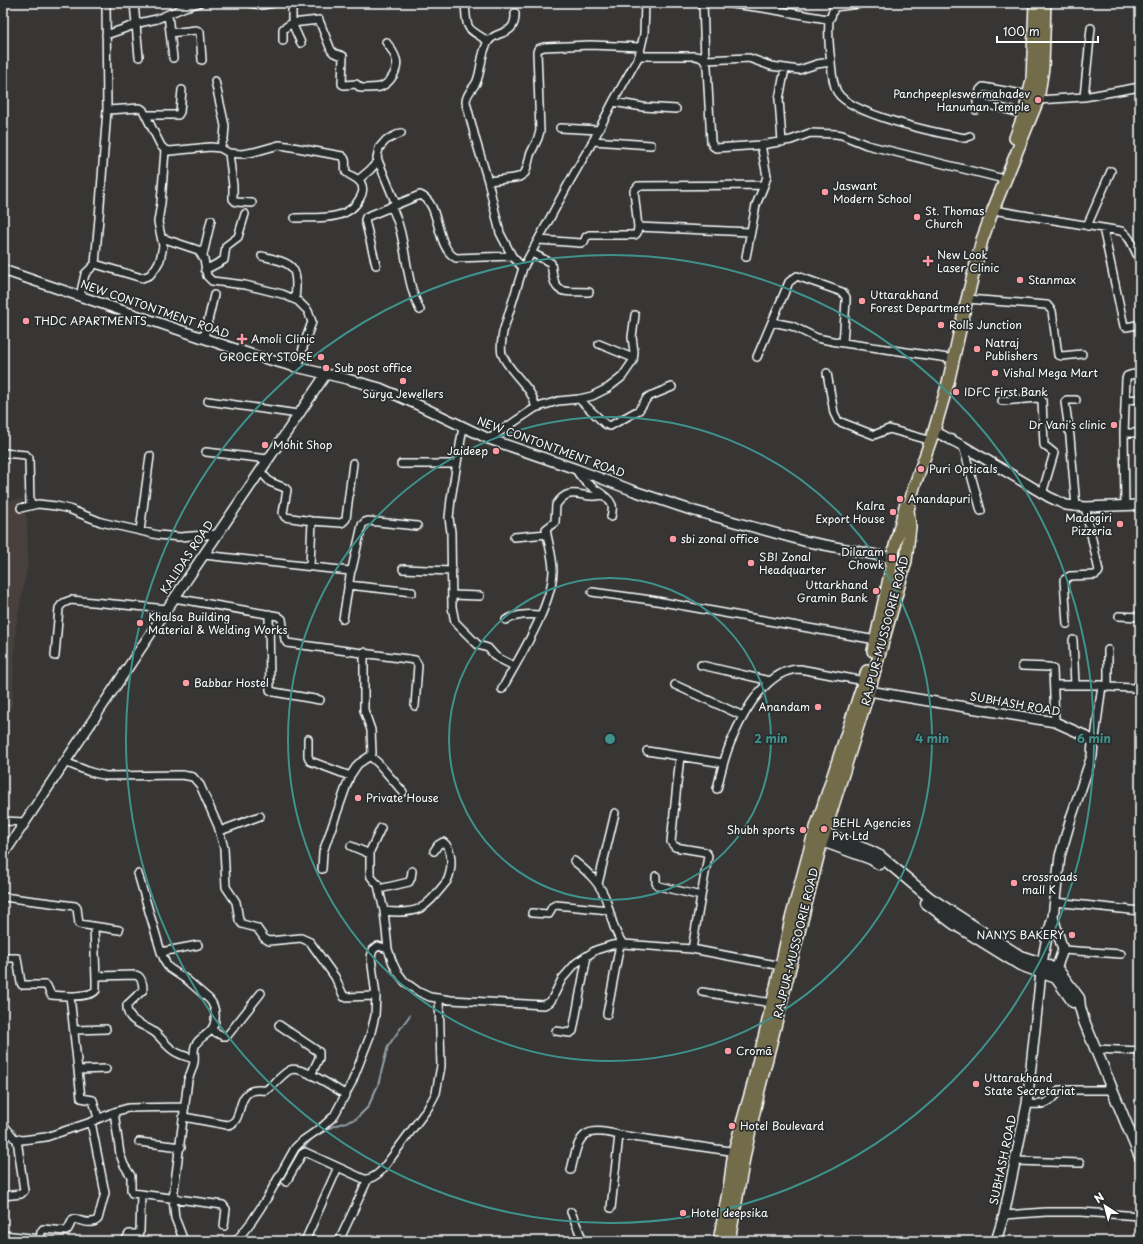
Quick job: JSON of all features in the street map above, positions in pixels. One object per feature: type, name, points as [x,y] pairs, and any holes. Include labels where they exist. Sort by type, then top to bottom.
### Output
[{"type":"main road","name":"RAJPUR-MUSSOORIE ROAD","points":[[867,686],[893,558],[909,491],[942,385],[962,287],[976,239],[1024,114],[1034,98],[1034,3]]},
{"type":"main road","name":"RAJPUR-MUSSOORIE ROAD","points":[[729,1241],[739,1152],[752,1088],[791,919],[867,686],[905,560],[910,526],[908,510],[948,383],[966,299],[979,253],[1034,98],[1043,68],[1045,3]]},
{"type":"main road","points":[[893,558],[896,567],[900,567],[905,560]]},
{"type":"main road","name":"RAJPUR-MUSSOORIE ROAD","points":[[719,1241],[730,1182],[788,970],[819,835]]},
{"type":"main road","points":[[819,835],[870,850],[880,856],[930,898],[1020,956],[1047,970],[1059,971],[1079,998],[1080,1007],[1096,1049],[1140,1157]]},
{"type":"street","points":[[80,296],[85,274],[95,264],[107,110],[106,3]]},
{"type":"street","points":[[134,3],[139,57]]},
{"type":"street","points":[[106,35],[143,22],[157,20],[185,7],[199,3]]},
{"type":"street","points":[[250,3],[262,5],[274,3]]},
{"type":"street","points":[[292,3],[292,23],[301,43]]},
{"type":"street","points":[[465,3],[468,28],[488,41]]},
{"type":"street","points":[[535,408],[531,395],[502,355],[502,332],[523,268],[570,181],[594,141],[613,102],[639,56],[644,34],[645,3]]},
{"type":"street","points":[[703,3],[705,60],[707,67],[713,146],[716,148],[782,142],[807,134],[836,134],[867,145],[1000,178]]},
{"type":"street","points":[[724,3],[829,19]]},
{"type":"street","points":[[859,4],[836,6],[833,8],[829,19],[828,43],[832,79],[834,86],[843,99],[851,105],[920,130],[964,138],[970,136]]},
{"type":"street","points":[[515,14],[515,20],[510,29],[488,41],[476,83],[466,99],[500,233],[512,256],[523,268]]},
{"type":"street","points":[[168,15],[173,58]]},
{"type":"street","points":[[283,41],[283,29],[292,23],[319,20],[331,50],[334,53],[344,56],[342,84],[356,84],[361,88],[379,87],[384,85],[395,72],[397,68],[396,58],[386,42]]},
{"type":"street","points":[[1084,97],[1091,28]]},
{"type":"street","points":[[170,33],[196,30],[200,32],[202,60]]},
{"type":"street","points":[[488,181],[519,177],[527,169],[530,155],[540,131],[538,49],[544,47],[590,45],[641,47]]},
{"type":"street","points":[[639,56],[695,56],[701,57],[705,60],[749,58],[770,66],[785,69],[803,69],[817,64],[830,62]]},
{"type":"street","points":[[782,142],[779,99],[785,69]]},
{"type":"street","points":[[215,81],[225,126],[224,138],[220,148]]},
{"type":"street","points":[[976,110],[980,90],[983,88],[1034,98],[1084,97],[1140,87]]},
{"type":"street","points":[[146,115],[178,115],[180,112],[182,90]]},
{"type":"street","points":[[613,102],[643,107],[676,109]]},
{"type":"street","points":[[977,102],[1024,114]]},
{"type":"street","points":[[95,264],[137,277],[146,278],[153,271],[160,260],[163,246],[158,226],[158,218],[161,203],[165,150],[142,110],[137,107],[107,110]]},
{"type":"street","points":[[560,128],[599,130]]},
{"type":"street","points":[[401,132],[391,136],[382,145],[377,153],[378,161],[398,220],[411,288],[420,310]]},
{"type":"street","points":[[594,141],[651,145]]},
{"type":"street","points":[[165,150],[176,151],[210,147],[220,148],[229,153],[248,153],[279,145],[342,156],[346,161],[346,172],[358,180],[362,187],[363,192],[356,204],[348,211],[335,217],[295,218]]},
{"type":"street","points":[[746,257],[756,205],[767,176],[760,145]]},
{"type":"street","points":[[229,153],[233,199],[236,202],[252,204]]},
{"type":"street","points":[[358,180],[378,161]]},
{"type":"street","points":[[1087,226],[1111,171]]},
{"type":"street","points":[[539,240],[582,243],[589,235],[633,236],[637,233],[638,227],[634,191],[638,186],[757,186],[765,183]]},
{"type":"street","points":[[376,265],[366,218],[417,195],[423,195],[429,203],[448,253],[456,258],[512,256]]},
{"type":"street","points":[[993,210],[1124,232],[1129,238],[1140,261]]},
{"type":"street","points":[[205,270],[224,260],[226,246],[239,235],[245,214]]},
{"type":"street","points":[[203,256],[211,220]]},
{"type":"street","points":[[638,227],[750,232]]},
{"type":"street","points":[[1103,228],[1124,326],[1137,325]]},
{"type":"street","points":[[162,238],[196,248],[203,256],[207,276],[212,281],[245,285],[282,294],[295,299],[308,311],[312,322],[304,344],[298,368]]},
{"type":"street","points":[[532,253],[551,263],[554,284],[557,288],[564,292],[589,292]]},
{"type":"street","points":[[262,256],[286,262],[291,266],[296,279],[295,299]]},
{"type":"street","name":"NEW CONTONTMENT ROAD","points":[[3,270],[256,356],[380,388],[489,439],[691,510],[804,541],[893,558]]},
{"type":"street","points":[[757,357],[789,282],[799,276],[842,292],[846,297],[843,343]]},
{"type":"street","points":[[204,338],[214,295]]},
{"type":"street","points":[[966,299],[1047,305],[1052,311],[1058,355],[1082,354]]},
{"type":"street","points":[[489,439],[535,408],[558,401],[579,399],[598,393],[618,381],[630,367],[633,358],[632,338],[635,314]]},
{"type":"street","points":[[772,322],[792,326],[817,338],[948,358]]},
{"type":"street","points":[[599,344],[633,358]]},
{"type":"street","points":[[827,373],[834,413],[838,421],[874,435],[888,429],[924,439]]},
{"type":"street","points":[[1125,505],[1124,434],[1127,376],[1140,373]]},
{"type":"street","name":"KALIDAS ROAD","points":[[3,855],[174,598],[326,374]]},
{"type":"street","points":[[579,399],[605,424],[610,426],[639,410],[650,396],[672,387]]},
{"type":"street","points":[[1002,401],[1038,398],[1042,400],[1044,445],[1054,453],[1042,494]]},
{"type":"street","points":[[1126,400],[1140,399]]},
{"type":"street","points":[[1067,624],[1064,580],[1070,576],[1095,575],[1099,571],[1080,507],[1065,402],[1067,400],[1076,400]]},
{"type":"street","points":[[208,401],[298,414]]},
{"type":"street","points":[[463,427],[449,518],[451,532],[452,607],[455,622],[478,645],[488,648],[496,657],[514,666]]},
{"type":"street","points":[[934,431],[963,446],[1042,494],[1066,505],[1080,507],[1140,505]]},
{"type":"street","points":[[1124,434],[1140,432]]},
{"type":"street","points":[[963,446],[981,511]]},
{"type":"street","points":[[206,452],[268,460]]},
{"type":"street","points":[[3,453],[26,455],[29,458],[30,505]]},
{"type":"street","points":[[140,531],[150,456]]},
{"type":"street","points":[[260,471],[270,482],[287,490],[283,513],[285,517],[341,523],[345,521],[354,463]]},
{"type":"street","points":[[401,464],[457,464]]},
{"type":"street","points":[[576,469],[579,476],[584,481],[612,504],[613,508],[611,517]]},
{"type":"street","points":[[514,537],[547,531],[556,520],[554,509],[556,505],[566,495],[577,493],[592,497],[602,495]]},
{"type":"street","points":[[21,508],[30,505],[47,504],[62,507],[94,520],[169,536],[217,534]]},
{"type":"street","points":[[310,566],[312,521]]},
{"type":"street","points":[[343,619],[351,570],[362,525],[368,521],[417,526]]},
{"type":"street","points":[[502,688],[533,632],[549,592],[553,575],[552,555],[547,531]]},
{"type":"street","points":[[204,555],[351,570]]},
{"type":"street","points":[[879,555],[887,564],[890,574]]},
{"type":"street","points":[[403,569],[452,571]]},
{"type":"street","points":[[348,585],[412,592]]},
{"type":"street","points":[[592,592],[651,600],[876,640]]},
{"type":"street","points":[[452,595],[480,596]]},
{"type":"street","points":[[174,598],[278,616],[282,619],[284,640],[287,642],[413,659],[417,661],[418,665],[415,706]]},
{"type":"street","points":[[55,656],[59,608],[66,601],[71,600],[167,609]]},
{"type":"street","points":[[269,614],[270,690],[320,700]]},
{"type":"street","points":[[506,620],[513,616],[519,615],[540,615]]},
{"type":"street","points":[[1120,616],[1140,617]]},
{"type":"street","points":[[1073,640],[1075,685]]},
{"type":"street","points":[[1093,750],[1105,686],[1108,650]]},
{"type":"street","points":[[322,869],[323,852],[350,776],[358,764],[370,756],[372,748],[371,730],[364,710],[364,652]]},
{"type":"street","points":[[701,665],[770,681]]},
{"type":"street","points":[[1022,666],[1051,667],[1054,671],[1055,722]]},
{"type":"street","points":[[717,789],[723,763],[732,737],[743,716],[756,697],[770,681],[786,671],[800,669],[867,686]]},
{"type":"street","points":[[1054,685],[1135,688],[1139,684],[1139,671]]},
{"type":"street","points":[[675,685],[743,716]]},
{"type":"street","name":"SUBHASH ROAD","points":[[867,686],[1055,722],[1076,730],[1088,737],[1093,742],[1093,750],[1064,838],[1060,856],[1053,917],[1047,937],[1047,970],[1027,1104],[1004,1215],[996,1241]]},
{"type":"street","points":[[308,739],[309,760],[350,776]]},
{"type":"street","points":[[647,751],[723,763]]},
{"type":"street","points":[[370,756],[403,792]]},
{"type":"street","points":[[680,756],[671,842],[675,847],[705,852],[707,854],[692,949]]},
{"type":"street","points":[[65,762],[90,772],[106,776],[182,775],[193,777],[200,785],[220,831],[224,848],[226,887],[236,902],[239,920],[242,924],[257,928],[269,942],[301,938],[307,940],[314,946],[321,956],[344,997],[376,996]]},
{"type":"street","points":[[598,884],[615,813]]},
{"type":"street","points":[[220,831],[260,816]]},
{"type":"street","points":[[3,821],[25,822]]},
{"type":"street","points":[[381,828],[375,839],[370,854],[370,873],[371,877],[377,884],[384,911],[388,950],[396,970],[412,988],[430,997],[544,1006],[552,999],[567,971],[576,963],[605,946],[622,944],[692,949],[781,966]]},
{"type":"street","points":[[384,911],[416,911],[428,903],[447,881],[451,866],[451,858],[447,845],[445,842],[440,843],[434,851]]},
{"type":"street","points":[[351,846],[370,854]]},
{"type":"street","points":[[574,861],[586,870],[598,884],[604,895],[614,929],[622,944],[607,1014]]},
{"type":"street","points":[[378,889],[409,882],[412,878],[412,871]]},
{"type":"street","points":[[138,874],[161,952],[166,964],[212,1002],[215,1010],[214,1023],[211,1030],[198,1042],[194,1049],[194,1059],[188,1080],[181,1147],[173,1198],[175,1218],[184,1241]]},
{"type":"street","points":[[656,876],[656,883],[659,886],[701,896]]},
{"type":"street","points":[[3,897],[75,906],[77,908],[79,924],[119,930]]},
{"type":"street","points":[[1055,902],[1140,911]]},
{"type":"street","points":[[532,913],[549,914],[552,906],[556,905],[609,910]]},
{"type":"street","name":"SUBHASH ROAD","points":[[1047,970],[1063,950],[1053,917]]},
{"type":"street","points":[[3,958],[17,958],[22,985],[45,985],[47,986],[50,995],[70,996],[95,993],[96,979],[94,927]]},
{"type":"street","points":[[161,952],[198,945]]},
{"type":"street","points":[[236,1241],[246,1230],[267,1198],[295,1148],[334,1116],[346,1095],[370,1036],[375,1016],[376,996],[372,954],[373,950],[378,946],[388,950]]},
{"type":"street","points":[[1063,950],[1121,954]]},
{"type":"street","points":[[556,1031],[570,1033],[574,1031],[587,956]]},
{"type":"street","points":[[96,979],[98,976],[138,976],[141,979],[143,990],[127,1005],[130,1016],[138,1024],[155,1032],[175,1052],[194,1059]]},
{"type":"street","points":[[702,992],[772,1003]]},
{"type":"street","points":[[211,1030],[226,1036],[260,993]]},
{"type":"street","points":[[3,1234],[40,1240],[40,1232],[43,1229],[66,1231],[73,1219],[92,1223],[96,1222],[98,1219],[105,1193],[93,1100],[81,1098],[75,1030],[70,996]]},
{"type":"street","points":[[286,1182],[302,1154],[305,1152],[361,1178],[368,1179],[382,1170],[406,1139],[433,1100],[436,1093],[441,1066],[439,998]]},
{"type":"street","points":[[279,1025],[319,1052],[320,1058],[311,1075]]},
{"type":"street","points":[[75,1030],[106,1028]]},
{"type":"street","points":[[1096,1049],[1140,1051]]},
{"type":"street","points":[[184,1117],[230,1125],[235,1122],[242,1101],[248,1092],[253,1090],[266,1090],[286,1072],[294,1068],[311,1075],[346,1095]]},
{"type":"street","points":[[78,1070],[106,1069]]},
{"type":"street","points":[[1027,1104],[1042,1105],[1054,1098],[1059,1090],[1113,1090]]},
{"type":"street","points":[[17,1140],[39,1138],[95,1120],[114,1112],[133,1107],[185,1107]]},
{"type":"street","points":[[114,1112],[120,1154],[124,1165],[131,1176],[131,1191],[133,1193],[224,1206],[226,1209],[224,1226]]},
{"type":"street","points":[[3,1124],[17,1140],[24,1191],[21,1194],[3,1196]]},
{"type":"street","points":[[571,1170],[578,1143],[582,1136],[592,1131],[603,1131],[619,1135],[739,1152]]},
{"type":"street","points":[[611,1208],[619,1135]]},
{"type":"street","points":[[139,1142],[181,1147]]},
{"type":"street","points":[[1016,1161],[1080,1163]]},
{"type":"street","points":[[305,1241],[338,1167]]},
{"type":"street","points":[[339,1241],[368,1179]]},
{"type":"street","points":[[125,1241],[129,1234],[138,1234],[140,1231],[141,1194]]},
{"type":"street","points":[[571,1212],[583,1241]]},
{"type":"street","points":[[1004,1215],[1046,1212],[1081,1212],[1140,1216]]},
{"type":"shaded area","points":[[22,499],[21,508],[27,517],[28,564],[16,627],[12,707],[3,706],[3,501]]},
{"type":"waterway","points":[[302,1150],[312,1138],[334,1126],[356,1119],[368,1107],[378,1085],[388,1046],[410,1015]]},
{"type":"waterway","points":[[277,1188],[295,1160]]},
{"type":"place","name":"Panchpeepleswermahadev Hanuman Temple","points":[[1038,100]]},
{"type":"place","name":"Jaswant Modern School","points":[[825,192]]},
{"type":"place","name":"St. Thomas Church","points":[[917,217]]},
{"type":"place","name":"New Look Laser Clinic","points":[[928,261]]},
{"type":"place","name":"Stanmax","points":[[1020,280]]},
{"type":"place","name":"Uttarakhand Forest Department","points":[[862,301]]},
{"type":"place","name":"THDC APARTMENTS","points":[[26,321]]},
{"type":"place","name":"Rolls Junction","points":[[941,325]]},
{"type":"place","name":"Amoli Clinic","points":[[242,339]]},
{"type":"place","name":"Natraj Publishers","points":[[977,349]]},
{"type":"place","name":"GROCERY STORE","points":[[321,357]]},
{"type":"place","name":"Sub post office","points":[[326,368]]},
{"type":"place","name":"Vishal Mega Mart","points":[[995,373]]},
{"type":"place","name":"Surya Jewellers","points":[[403,381]]},
{"type":"place","name":"IDFC First Bank","points":[[956,392]]},
{"type":"place","name":"Dr Vani's clinic","points":[[1114,425]]},
{"type":"place","name":"Mohit Shop","points":[[265,445]]},
{"type":"place","name":"Jaideep","points":[[496,451]]},
{"type":"place","name":"Puri Opticals","points":[[921,469]]},
{"type":"place","name":"Anandapuri","points":[[900,499]]},
{"type":"place","name":"Kalra Export House","points":[[893,512]]},
{"type":"place","name":"Madogiri Pizzeria","points":[[1120,524]]},
{"type":"place","name":"sbi zonal office","points":[[673,539]]},
{"type":"place","name":"Dilaram Chowk","points":[[892,558]]},
{"type":"place","name":"SBI Zonal Headquarter","points":[[751,563]]},
{"type":"place","name":"Uttarkhand Gramin Bank","points":[[876,591]]},
{"type":"place","name":"Khalsa Building Material & Welding Works","points":[[140,623]]},
{"type":"place","name":"Babbar Hostel","points":[[186,683]]},
{"type":"place","name":"Anandam","points":[[818,707]]},
{"type":"place","name":"Private House","points":[[358,798]]},
{"type":"place","name":"BEHL Agencies Pvt Ltd","points":[[824,829]]},
{"type":"place","name":"Shubh sports","points":[[803,830]]},
{"type":"place","name":"crossroads mall K","points":[[1014,883]]},
{"type":"place","name":"NANYS BAKERY","points":[[1072,935]]},
{"type":"place","name":"Cromā","points":[[728,1051]]},
{"type":"place","name":"Uttarakhand State Secretariat","points":[[976,1084]]},
{"type":"place","name":"Hotel Boulevard","points":[[732,1126]]},
{"type":"place","name":"Hotel deepsika","points":[[683,1213]]}]
